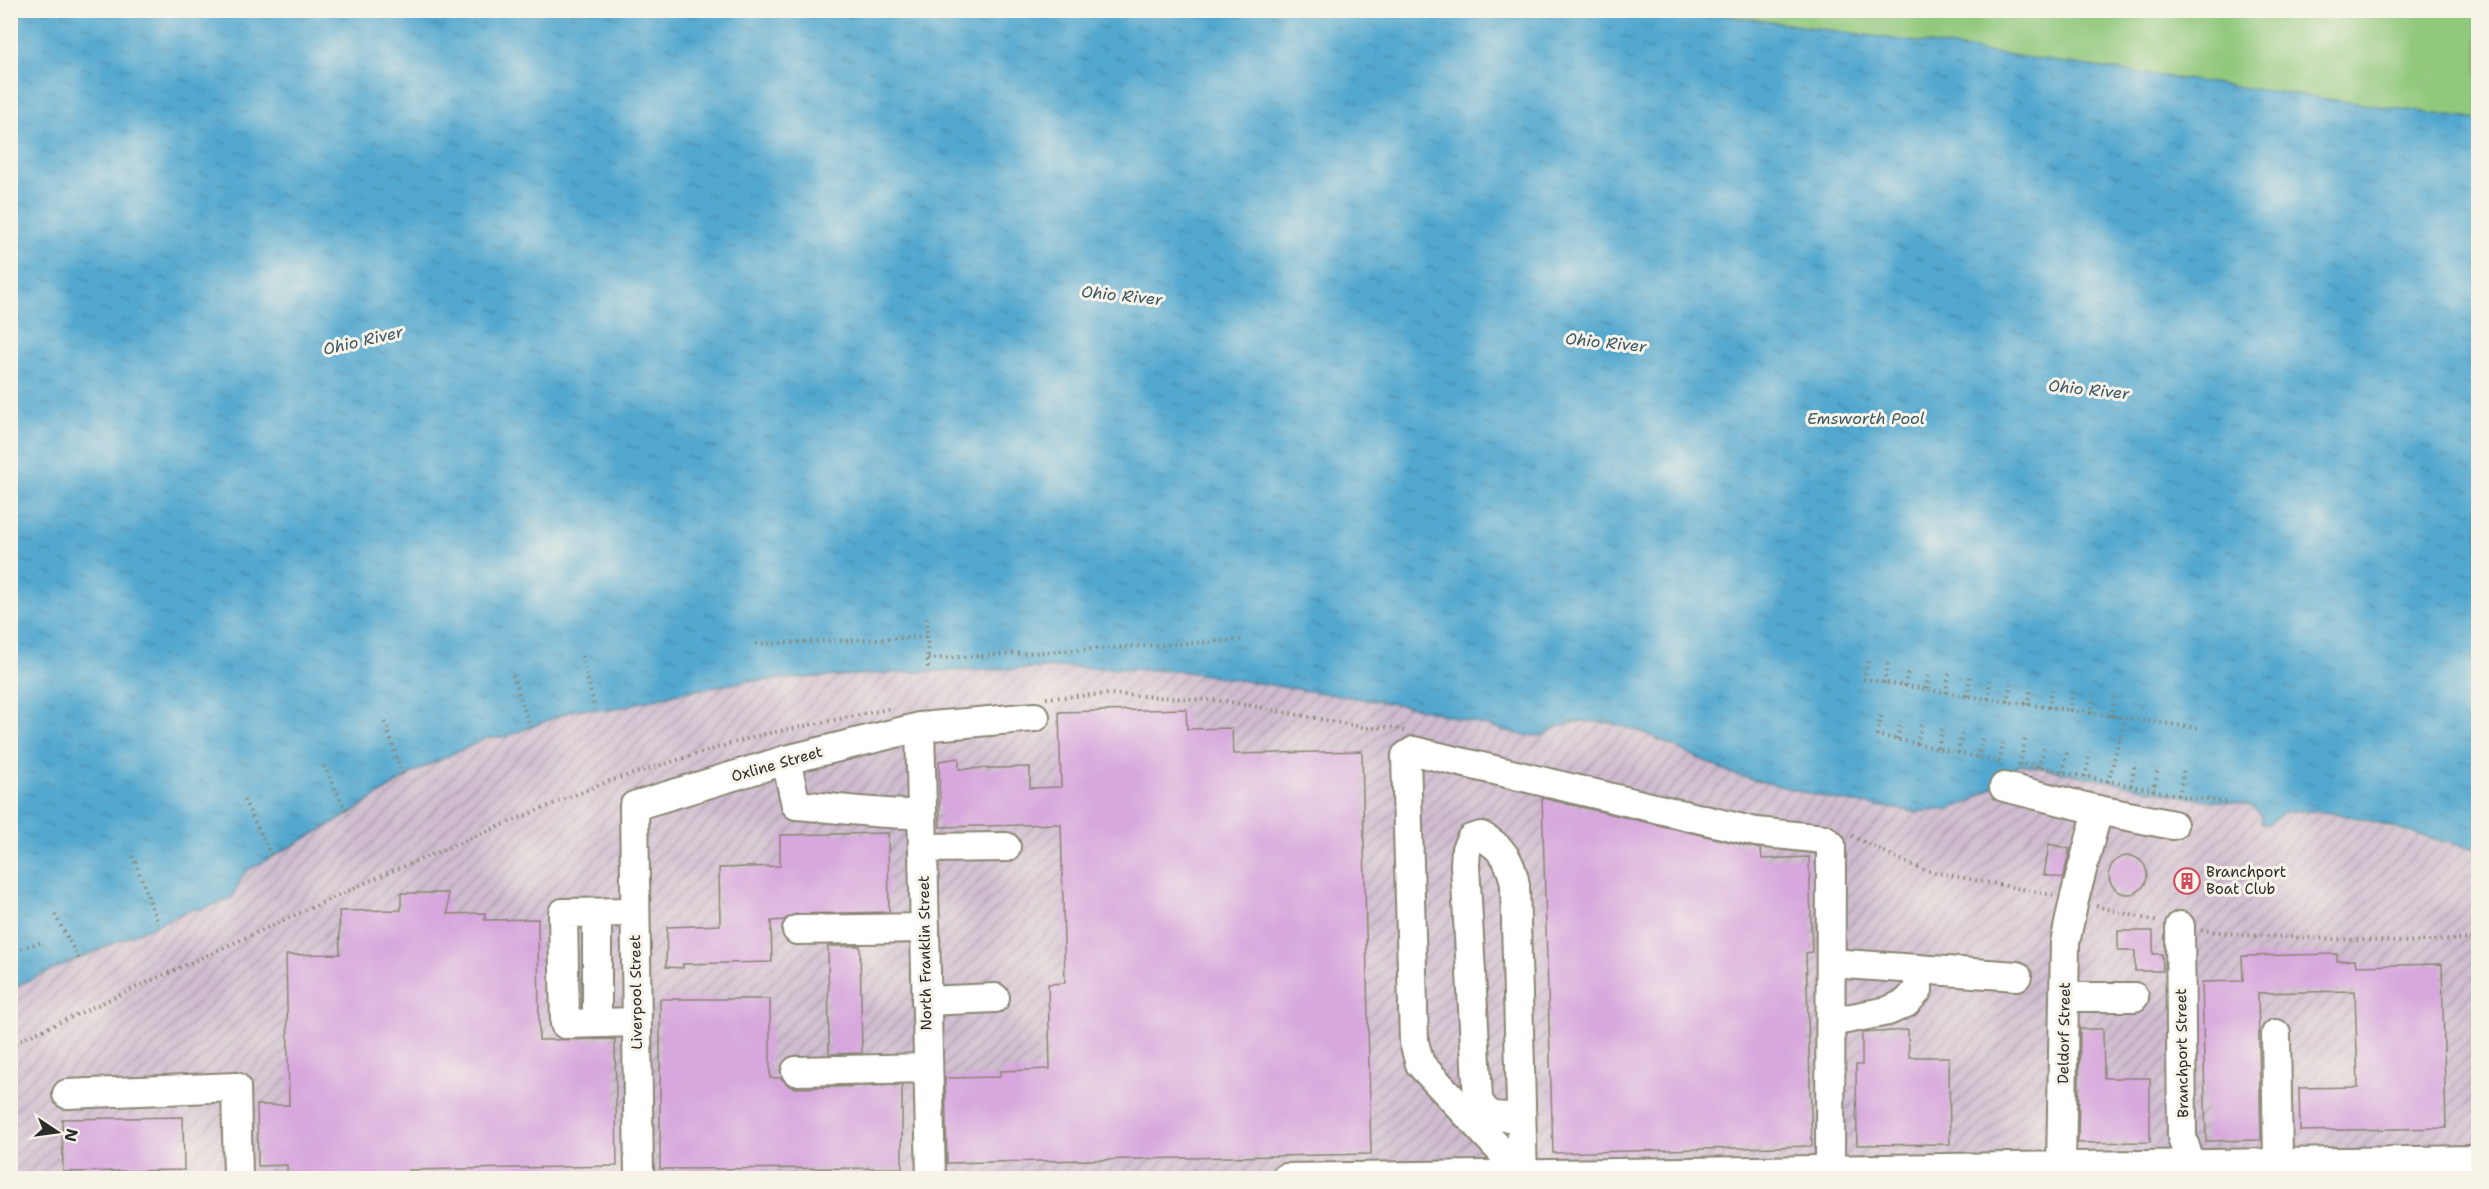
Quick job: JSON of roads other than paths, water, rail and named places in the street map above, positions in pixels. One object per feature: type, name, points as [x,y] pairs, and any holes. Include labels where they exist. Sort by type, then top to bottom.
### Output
[{"type":"street","name":"Oxline Street","points":[[634,806],[786,760],[920,727],[1035,717]]},
{"type":"street","name":"North Franklin Street","points":[[920,727],[931,1179]]},
{"type":"street","points":[[1519,1176],[1502,1152],[1420,1064],[1414,1042],[1406,756],[1414,752],[1756,832],[1824,839],[1831,845],[1831,1022],[1835,1173]]},
{"type":"street","points":[[786,760],[796,805],[857,809],[898,815],[922,814]]},
{"type":"street","points":[[2008,771],[2098,810],[2173,825]]},
{"type":"street","name":"Liverpool Street","points":[[634,806],[639,1179]]},
{"type":"street","name":"Deldorf Street","points":[[2052,1167],[2065,997],[2066,943],[2074,900],[2098,810]]},
{"type":"street","points":[[1519,1176],[1521,1117],[1515,885],[1512,869],[1506,856],[1493,843],[1481,836],[1471,839],[1466,849],[1465,865],[1478,1099],[1482,1109],[1491,1116],[1521,1117]]},
{"type":"street","points":[[923,848],[1006,847]]},
{"type":"street","points":[[635,912],[563,913],[565,1024],[636,1022]]},
{"type":"street","name":"Branchport Street","points":[[2180,926],[2182,1137],[2190,1171]]},
{"type":"street","points":[[797,930],[925,928]]},
{"type":"street","points":[[1831,963],[2018,976]]},
{"type":"street","points":[[1831,1022],[1888,1011],[1906,1004],[1918,990],[1918,969]]},
{"type":"street","points":[[2065,997],[2134,997]]},
{"type":"street","points":[[926,1001],[996,998]]},
{"type":"street","points":[[2276,1034],[2278,1162]]},
{"type":"street","points":[[796,1071],[927,1068]]},
{"type":"street","points":[[67,1094],[237,1087],[238,1179]]},
{"type":"street","points":[[1286,1179],[1835,1173],[2052,1167],[2190,1171],[2278,1162],[2478,1160]]},
{"type":"water","name":"Emsworth Pool","points":[[1686,10],[2478,120],[2478,849],[2333,813],[2284,812],[2269,824],[2261,823],[2262,816],[2253,807],[2241,803],[2197,799],[2023,764],[2016,766],[1995,786],[1970,802],[1950,809],[1916,812],[1836,800],[1735,775],[1640,731],[1611,723],[1582,721],[1559,726],[1542,736],[1522,735],[1414,707],[1180,671],[1069,667],[888,673],[749,681],[679,693],[610,710],[577,709],[505,737],[487,738],[414,772],[348,815],[250,869],[242,876],[232,898],[203,909],[192,909],[11,988],[11,11]]},
{"type":"place","name":"Branchport Boat Club","points":[[2187,881]]},
{"type":"water label","name":"Ohio River","points":[[1122,295]]},
{"type":"water label","name":"Ohio River","points":[[363,340]]},
{"type":"water label","name":"Ohio River","points":[[1606,342]]},
{"type":"water label","name":"Ohio River","points":[[2089,389]]}]
